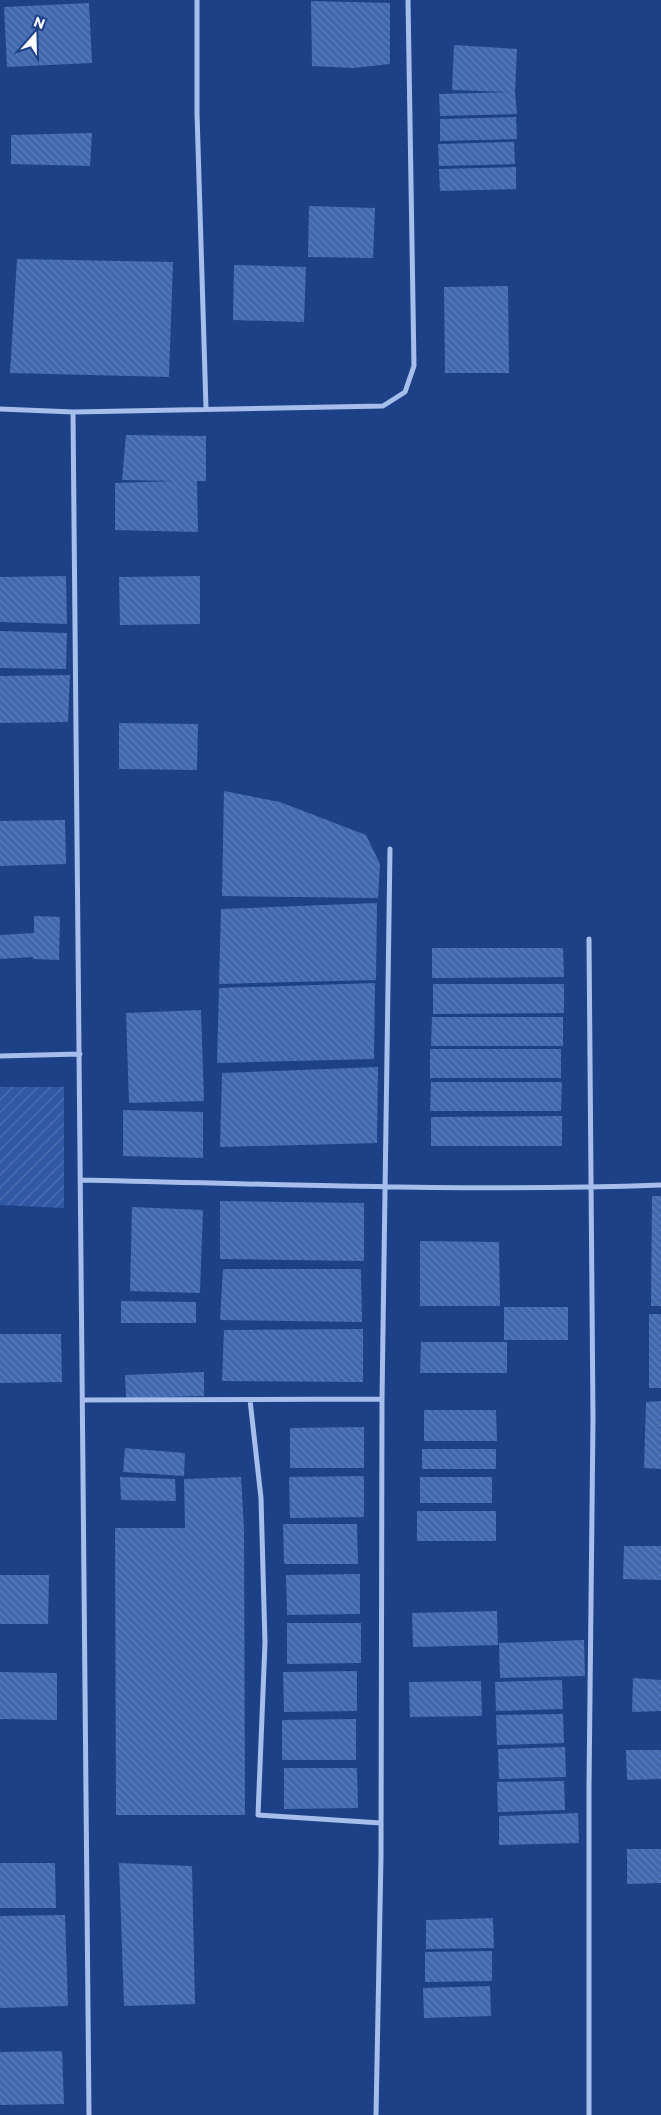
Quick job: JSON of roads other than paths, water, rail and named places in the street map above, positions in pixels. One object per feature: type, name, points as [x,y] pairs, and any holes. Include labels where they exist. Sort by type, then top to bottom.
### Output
[{"type":"street","points":[[197,0],[197,113],[206,408]]},
{"type":"street","points":[[0,409],[73,412],[383,406],[405,392],[414,366],[408,0]]},
{"type":"street","points":[[73,412],[89,2115]]},
{"type":"street","points":[[376,2115],[381,1823],[384,1186],[390,849]]},
{"type":"street","points":[[589,940],[593,1419],[589,1787],[589,2115]]},
{"type":"street","points":[[0,1056],[80,1054]]},
{"type":"street","points":[[81,1180],[384,1186],[590,1187],[661,1184]]},
{"type":"street","points":[[83,1400],[382,1399]]},
{"type":"street","points":[[250,1400],[261,1498],[265,1643],[258,1815],[381,1823]]}]
